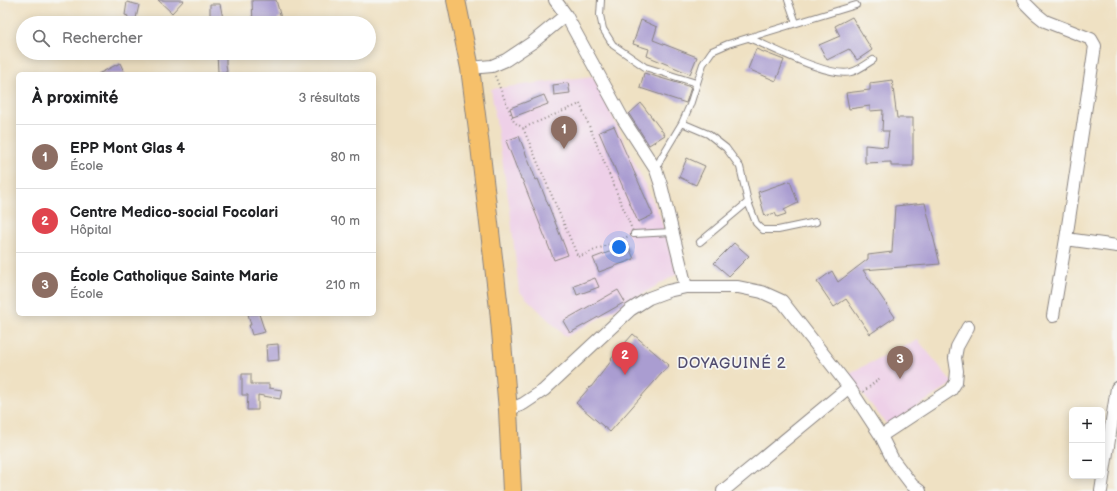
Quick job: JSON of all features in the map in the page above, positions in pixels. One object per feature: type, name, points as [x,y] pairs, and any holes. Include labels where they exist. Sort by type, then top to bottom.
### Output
[{"type":"main road","points":[[456,0],[470,68],[499,309],[508,410],[512,491]]},
{"type":"street","points":[[555,0],[566,15],[623,119],[656,170],[686,287]]},
{"type":"street","points":[[1023,0],[1035,13],[1046,21],[1091,39],[1095,46],[1053,316]]},
{"type":"street","points":[[470,68],[492,66],[506,60],[534,42],[566,15]]},
{"type":"street","points":[[1066,239],[1117,246]]},
{"type":"street","points":[[508,410],[523,404],[544,390],[630,310],[649,298],[668,291],[686,287],[738,287],[762,292],[782,301],[849,387],[881,436],[893,460],[912,485],[920,491]]},
{"type":"street","points":[[881,436],[951,390],[956,382],[956,347],[968,327]]},
{"type":"street","points":[[723,491],[849,387]]},
{"type":"street","points":[[1101,491],[1112,456],[1117,388]]},
{"type":"lane","points":[[602,0],[600,15],[603,29],[613,45],[645,67],[696,83]]},
{"type":"lane","points":[[788,0],[796,23]]},
{"type":"lane","points":[[656,170],[661,158],[682,123],[690,105],[703,64],[712,51],[728,44],[856,5]]},
{"type":"lane","points":[[749,38],[816,67],[837,72],[851,72],[873,60]]},
{"type":"lane","points":[[682,123],[708,134],[726,148],[740,167],[748,202],[756,224],[763,230],[778,230],[816,222]]},
{"type":"lane","points":[[700,242],[748,202]]},
{"type":"lane","points":[[634,234],[672,232]]},
{"type":"path","points":[[492,66],[514,122],[523,128],[578,257],[634,234],[580,104],[523,128]]},
{"type":"path","points":[[856,398],[880,378]]},
{"type":"shaded area","points":[[593,76],[660,216],[677,274],[566,337],[519,291],[510,210],[491,89]]},
{"type":"shaded area","points":[[918,340],[953,383],[888,426],[847,374]]},
{"type":"building","points":[[158,0],[184,0],[172,13]]},
{"type":"building","points":[[252,0],[276,0],[280,16],[253,16]]},
{"type":"building","points":[[127,2],[139,5],[137,16],[125,15]]},
{"type":"building","points":[[210,4],[220,4],[223,16],[210,16]]},
{"type":"building","points":[[852,17],[872,50],[857,60],[849,49],[827,60],[819,45],[840,36],[835,26]]},
{"type":"building","points":[[641,20],[657,27],[653,40],[697,57],[690,74],[647,56],[649,49],[633,44]]},
{"type":"building","points":[[756,49],[784,60],[776,81],[748,69]]},
{"type":"building","points":[[217,60],[226,60],[227,72],[218,72]]},
{"type":"building","points":[[120,63],[124,72],[102,72]]},
{"type":"building","points":[[644,73],[691,87],[686,103],[640,88]]},
{"type":"building","points":[[892,80],[897,118],[913,118],[913,166],[891,166],[891,162],[865,163],[865,145],[887,147],[889,131],[882,131],[883,110],[870,111],[870,106],[849,109],[846,93],[870,90],[870,83]]},
{"type":"building","points":[[568,83],[570,93],[554,95],[553,85]]},
{"type":"building","points":[[544,95],[548,104],[513,117],[510,108]]},
{"type":"building","points":[[641,103],[665,135],[649,145],[629,114]]},
{"type":"building","points":[[614,126],[653,215],[638,222],[599,132]]},
{"type":"building","points":[[519,136],[568,255],[554,260],[506,141]]},
{"type":"building","points":[[687,158],[705,166],[696,185],[679,177]]},
{"type":"building","points":[[790,181],[798,203],[784,210],[786,214],[777,217],[775,213],[765,216],[758,192]]},
{"type":"building","points":[[925,203],[940,264],[863,270],[895,317],[870,334],[846,299],[834,307],[817,282],[832,271],[838,282],[868,259],[868,255],[892,252],[895,206]]},
{"type":"building","points":[[734,243],[749,256],[729,276],[714,263]]},
{"type":"building","points":[[628,245],[634,259],[599,272],[593,258]]},
{"type":"building","points":[[595,278],[599,287],[577,295],[574,286]]},
{"type":"building","points":[[618,290],[625,302],[570,333],[563,321]]},
{"type":"building","points":[[249,316],[260,316],[265,332],[252,335],[249,325],[251,325]]},
{"type":"building","points":[[633,334],[669,365],[610,432],[576,403],[591,387],[612,360],[611,359]]},
{"type":"building","points":[[278,344],[279,360],[267,361],[266,345]]},
{"type":"building","points":[[242,374],[251,374],[251,384],[269,384],[269,388],[282,390],[280,399],[258,395],[258,410],[247,410],[248,395],[242,395]]},
{"type":"place","name":"EPP Mont Glas 4","points":[[564,149]]},
{"type":"place","name":"Centre Medico-social Focolari","points":[[625,375]]},
{"type":"place","name":"École Catholique Sainte Marie","points":[[900,379]]},
{"type":"district","name":"DOYAGUINÉ 2","points":[[732,363]]}]
